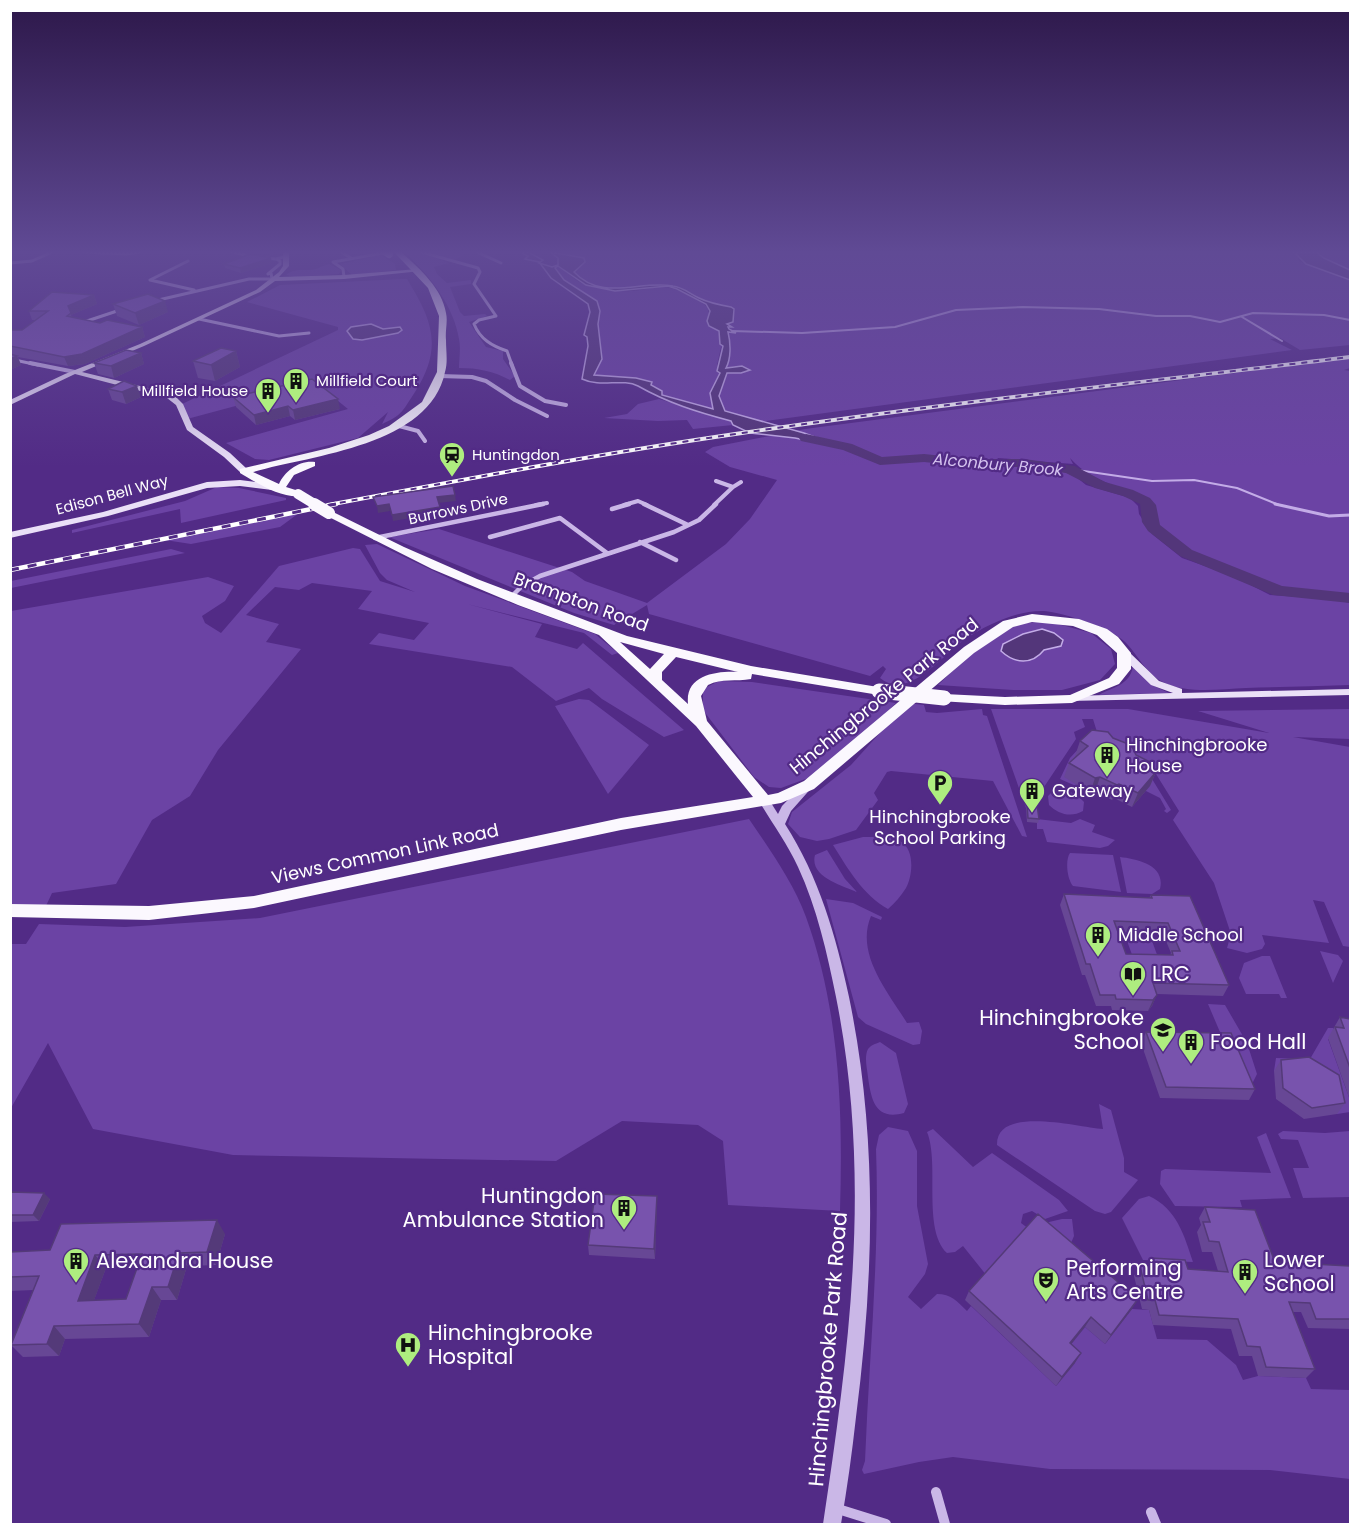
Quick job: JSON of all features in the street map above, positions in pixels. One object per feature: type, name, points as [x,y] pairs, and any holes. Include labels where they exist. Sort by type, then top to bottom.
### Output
[{"type":"main road","points":[[10,403],[189,324]]},
{"type":"main road","points":[[253,471],[320,460],[365,447],[424,414],[422,409],[440,376],[443,349],[441,324]]},
{"type":"main road","name":"Brampton Road","points":[[75,374],[164,393],[179,404],[190,428],[227,455],[374,538],[511,597],[600,630],[673,653],[794,679],[944,698],[1005,701],[1072,699]]},
{"type":"main road","points":[[221,483],[253,471],[344,449],[403,427]]},
{"type":"main road","points":[[221,483],[288,489],[290,473],[320,460]]},
{"type":"main road","name":"Edison Bell Way","points":[[10,534],[253,471]]},
{"type":"main road","name":"Edison Bell Way","points":[[207,484],[221,483]]},
{"type":"main road","name":"Hinchingbrooke Park Road","points":[[600,630],[700,723],[764,801],[781,798],[809,785],[969,650],[1008,624],[1039,618],[1075,622],[1102,632],[1113,640],[1124,653]]},
{"type":"main road","points":[[655,680],[655,671],[673,653]]},
{"type":"main road","points":[[1124,653],[1155,683],[1170,690],[1210,694]]},
{"type":"main road","points":[[1072,699],[1114,681],[1124,669],[1124,653]]},
{"type":"main road","points":[[700,723],[695,704],[695,692],[709,680],[731,675],[794,679]]},
{"type":"main road","points":[[1072,699],[1350,692]]},
{"type":"main road","name":"Views Common Link Road","points":[[10,910],[149,913],[254,902],[621,824],[764,801]]},
{"type":"street","points":[[221,324],[279,336],[309,333]]},
{"type":"street","points":[[474,324],[475,328],[489,344],[507,351],[520,386],[545,401],[566,405]]},
{"type":"street","points":[[10,359],[75,374]]},
{"type":"street","points":[[440,376],[471,377],[486,381],[515,400],[547,416]]},
{"type":"street","points":[[403,427],[418,432],[425,441]]},
{"type":"street","points":[[716,481],[734,487]]},
{"type":"street","points":[[511,597],[522,586],[540,576],[674,532],[699,520],[741,482]]},
{"type":"street","points":[[632,496],[688,525]]},
{"type":"street","points":[[612,510],[638,501]]},
{"type":"street","name":"Burrows Drive","points":[[374,538],[547,503]]},
{"type":"street","points":[[554,514],[607,553]]},
{"type":"street","points":[[490,537],[523,530],[560,518]]},
{"type":"street","points":[[497,528],[502,533]]},
{"type":"street","points":[[640,542],[676,560]]},
{"type":"street","points":[[660,554],[668,550]]},
{"type":"street","points":[[779,825],[786,809],[809,785]]},
{"type":"street","name":"Hinchingbrooke Park Road","points":[[764,801],[804,867],[830,935],[850,1023],[862,1115],[864,1196],[859,1287],[832,1524]]},
{"type":"street","points":[[936,1492],[945,1524]]},
{"type":"street","points":[[834,1508],[885,1524]]},
{"type":"street","points":[[1151,1512],[1156,1524]]},
{"type":"shaded area","points":[[326,324],[428,324],[432,348],[429,362],[415,392],[399,415],[382,424],[388,412],[358,438],[269,460],[255,459],[226,443],[348,409],[317,384],[187,419],[182,404],[338,330],[338,327]]},
{"type":"shaded area","points":[[371,324],[383,329],[400,327],[402,330],[398,333],[362,340],[353,339],[347,331],[351,327]]},
{"type":"shaded area","points":[[455,324],[470,324],[486,347],[503,351],[503,359],[515,376],[510,380],[498,374],[459,368],[460,342]]},
{"type":"shaded area","points":[[587,324],[598,324],[602,359],[594,375],[636,378],[652,382],[651,385],[662,391],[662,395],[713,409],[710,393],[720,373],[717,371],[723,346],[720,344],[719,331],[708,324],[728,324],[732,327],[728,327],[729,329],[736,333],[728,332],[730,351],[726,368],[742,366],[750,370],[741,373],[727,373],[719,396],[725,411],[804,433],[844,448],[795,438],[750,433],[733,425],[731,421],[683,406],[632,384],[597,383],[582,379],[588,346],[587,337],[584,335]]},
{"type":"shaded area","points":[[597,324],[709,324],[709,326],[719,331],[724,346],[721,347],[717,365],[720,373],[710,393],[714,409],[668,398],[662,395],[662,391],[636,378],[594,375],[602,359]]},
{"type":"shaded area","points":[[727,324],[1350,324],[1350,345],[1300,350],[1280,338],[1270,339],[1292,350],[759,422],[725,411],[719,396],[727,373],[748,368],[734,366],[726,368],[730,342],[728,331],[733,332]]},
{"type":"shaded area","points":[[1350,358],[1350,368],[1344,370],[1350,371],[1350,595],[1281,588],[1183,549],[1154,523],[1153,505],[1089,474],[1070,458],[1073,464],[998,458],[993,465],[1058,470],[1075,476],[1086,485],[1130,498],[1138,506],[1139,514],[1152,534],[1182,558],[1233,576],[1270,595],[1332,599],[1350,603],[1350,685],[1184,689],[1158,679],[1117,636],[1086,622],[1044,611],[1014,615],[994,623],[967,638],[915,680],[903,684],[891,684],[880,678],[886,669],[883,666],[870,676],[649,614],[647,605],[614,625],[574,613],[389,537],[439,529],[572,572],[585,581],[647,603],[726,544],[750,519],[777,480],[730,467],[705,452],[713,447],[805,429]]},
{"type":"shaded area","points":[[659,399],[731,421],[733,425],[693,429],[687,420],[604,418],[627,414],[638,404]]},
{"type":"shaded area","points":[[217,487],[239,488],[286,498],[286,500],[181,523],[180,509],[72,533],[72,530],[185,501]]},
{"type":"shaded area","points":[[299,513],[280,527],[191,544],[165,540]]},
{"type":"shaded area","points":[[377,544],[465,586],[595,634],[618,653],[612,655],[584,633],[467,604],[542,624],[535,637],[577,649],[583,643],[684,730],[664,737],[602,699],[589,688],[556,701],[512,667],[369,644],[379,633],[414,640],[429,623],[358,609],[372,591],[312,583],[299,590],[275,587],[246,615],[279,624],[266,642],[301,649],[218,750],[190,796],[152,820],[116,884],[52,893],[45,908],[11,905],[11,611],[208,577],[234,586],[225,601],[202,616],[205,623],[221,633],[279,566],[353,548],[360,549],[380,581],[415,592],[387,580],[380,573],[365,545]]},
{"type":"shaded area","points":[[171,549],[185,553],[11,588],[11,581]]},
{"type":"shaded area","points":[[1047,621],[1091,633],[1111,649],[1115,664],[1100,680],[1062,690],[1013,690],[938,685],[968,656],[1015,624]]},
{"type":"shaded area","points":[[1042,629],[1054,633],[1063,640],[1061,646],[1044,650],[1034,658],[1023,661],[1012,658],[1001,651],[1003,644],[1023,634]]},
{"type":"shaded area","points":[[1133,667],[1154,686],[1169,693],[1099,695],[1124,682]]},
{"type":"shaded area","points":[[719,681],[752,682],[896,703],[863,736],[811,777],[781,788],[769,787],[754,777],[703,710],[703,692],[707,687]]},
{"type":"shaded area","points":[[579,699],[589,700],[649,745],[608,794],[555,706]]},
{"type":"shaded area","points":[[907,703],[924,705],[926,712],[937,713],[982,709],[983,715],[987,716],[1027,837],[1022,836],[993,781],[891,771],[887,772],[874,793],[878,800],[856,830],[817,841],[800,837],[788,824],[792,812],[851,765]]},
{"type":"shaded area","points":[[991,709],[1128,709],[1269,733],[1198,711],[1350,709],[1350,739],[1293,737],[1350,747],[1350,947],[1343,946],[1324,902],[1313,900],[1329,943],[1262,935],[1265,944],[1262,949],[1247,953],[1227,948],[1231,934],[1214,883],[1173,820],[1179,811],[1151,766],[1097,732],[1093,719],[1082,719],[1085,727],[1074,732],[1076,739],[1044,787],[1037,793],[1036,809],[1026,808]]},
{"type":"shaded area","points":[[1083,744],[1149,774],[1171,810],[1167,813],[1164,811],[1166,809],[1160,798],[1084,760],[1085,790],[1060,779],[1070,758]]},
{"type":"shaded area","points":[[1063,790],[1076,794],[1084,802],[1083,811],[1065,814],[1049,805],[1048,796]]},
{"type":"shaded area","points":[[749,819],[780,866],[801,904],[826,989],[840,1099],[840,1211],[728,1205],[723,1141],[698,1125],[622,1121],[556,1161],[233,1155],[93,1129],[48,1043],[11,1108],[11,944],[26,944],[39,924],[125,927],[260,918]]},
{"type":"shaded area","points":[[1037,819],[1071,823],[1080,819],[1095,825],[1092,832],[1115,840],[1108,846],[1100,848],[1047,842],[1043,829],[1037,829]]},
{"type":"shaded area","points":[[863,837],[896,839],[908,850],[911,870],[908,883],[900,897],[888,909],[864,889],[833,845]]},
{"type":"shaded area","points":[[827,850],[845,879],[857,892],[828,879],[817,869],[815,855]]},
{"type":"shaded area","points":[[1070,853],[1113,855],[1121,892],[1073,886],[1067,870]]},
{"type":"shaded area","points":[[1120,857],[1134,859],[1154,869],[1159,874],[1160,889],[1152,894],[1127,893]]},
{"type":"shaded area","points":[[826,899],[853,903],[882,917],[881,920],[871,916],[867,930],[870,958],[883,986],[907,1023],[919,1022],[922,1031],[920,1044],[913,1045],[866,1024],[858,1017]]},
{"type":"shaded area","points":[[1127,941],[1152,941],[1159,960],[1134,960]]},
{"type":"shaded area","points":[[1320,951],[1338,955],[1343,961],[1333,983]]},
{"type":"shaded area","points":[[1262,956],[1270,956],[1287,998],[1281,998],[1279,994],[1246,994],[1239,978],[1244,963]]},
{"type":"shaded area","points":[[1208,1004],[1225,1005],[1247,1043],[1257,1074],[1252,1084],[1243,1086]]},
{"type":"shaded area","points":[[1328,1028],[1333,1028],[1337,1039],[1328,1039],[1350,1100],[1350,1112],[1337,1114],[1332,1086],[1274,1071],[1276,1058],[1310,1059]]},
{"type":"shaded area","points":[[880,1042],[896,1053],[908,1104],[904,1113],[887,1114],[876,1106],[873,1100],[866,1055],[869,1048]]},
{"type":"shaded area","points":[[1099,1104],[1111,1110],[1124,1158],[1124,1172],[1138,1180],[1111,1212],[1105,1214],[1095,1211],[997,1145],[1000,1133],[1010,1125],[1024,1122],[1040,1121],[1103,1129]]},
{"type":"shaded area","points":[[888,1127],[908,1131],[917,1151],[917,1206],[928,1264],[925,1274],[908,1297],[921,1309],[937,1294],[950,1297],[967,1311],[971,1306],[1056,1386],[1075,1363],[1064,1353],[1085,1327],[1105,1344],[1132,1309],[1149,1310],[1157,1339],[1207,1340],[1236,1365],[1243,1380],[1258,1376],[1306,1378],[1311,1389],[1350,1390],[1350,1479],[1270,1470],[1050,1469],[953,1457],[864,1474],[862,1470],[865,1461],[875,1266],[876,1149],[879,1135]]},
{"type":"shaded area","points":[[933,1129],[973,1167],[992,1153],[1059,1200],[1068,1211],[1045,1219],[1032,1211],[1023,1214],[1021,1223],[1029,1229],[987,1276],[963,1246],[955,1252],[947,1253],[939,1242],[933,1213],[931,1145],[927,1132]]},
{"type":"shaded area","points":[[1283,1131],[1325,1133],[1350,1131],[1350,1197],[1303,1198],[1293,1168],[1309,1168],[1298,1140],[1281,1139],[1278,1134]]},
{"type":"shaded area","points":[[1266,1133],[1291,1198],[1240,1200],[1242,1207],[1175,1206],[1160,1184],[1161,1171],[1165,1169],[1271,1173],[1257,1137]]},
{"type":"shaded area","points":[[1149,1196],[1159,1201],[1173,1215],[1183,1233],[1193,1262],[1143,1260],[1122,1218],[1139,1199]]},
{"type":"shaded area","points":[[1072,1219],[1074,1236],[1071,1243],[1042,1227],[1049,1222]]},
{"type":"building","points":[[31,324],[125,324],[142,327],[82,354],[64,357],[10,346],[10,330],[22,330]]},
{"type":"building","points":[[221,348],[236,351],[211,365],[193,361]]},
{"type":"building","points":[[126,350],[141,353],[111,366],[94,363]]},
{"type":"building","points":[[312,379],[338,399],[293,410],[288,406],[254,415],[233,397]]},
{"type":"building","points":[[124,381],[137,386],[122,392],[108,389]]},
{"type":"building","points":[[453,486],[455,495],[437,497],[440,507],[392,515],[389,504],[377,506],[373,497]]},
{"type":"building","points":[[1092,730],[1108,732],[1113,738],[1131,745],[1136,755],[1154,764],[1150,769],[1156,772],[1138,793],[1100,777],[1095,778],[1069,763],[1088,746],[1080,741]]},
{"type":"building","name":"Gateway","points":[[1027,804],[1037,805],[1039,819],[1028,818]]},
{"type":"building","name":"Middle School","points":[[1064,894],[1152,898],[1151,895],[1190,896],[1229,985],[1153,983],[1157,995],[1153,1000],[1116,999],[1115,995],[1100,995],[1090,964],[1086,964]],"holes":[[[1114,921],[1168,923],[1180,951],[1172,951],[1173,955],[1126,954]]]},
{"type":"building","points":[[1340,1017],[1350,1019],[1350,1068],[1335,1027],[1344,1028]]},
{"type":"building","name":"Food Hall","points":[[1146,1032],[1231,1033],[1255,1089],[1166,1087]]},
{"type":"building","points":[[1309,1057],[1339,1075],[1345,1103],[1312,1108],[1283,1088],[1281,1060]]},
{"type":"building","points":[[10,1192],[44,1193],[33,1215],[10,1215]]},
{"type":"building","name":"Huntingdon Ambulance Station","points":[[595,1194],[657,1196],[654,1249],[588,1245]]},
{"type":"building","name":"Lower School","points":[[1205,1207],[1255,1210],[1275,1262],[1350,1266],[1350,1319],[1316,1319],[1310,1303],[1289,1302],[1315,1369],[1266,1367],[1260,1347],[1247,1346],[1238,1319],[1159,1315],[1155,1300],[1148,1300],[1140,1266],[1155,1267],[1152,1258],[1185,1260],[1188,1269],[1228,1272],[1219,1242],[1209,1241],[1203,1222],[1210,1222]]},
{"type":"building","name":"Performing Arts Centre","points":[[1038,1214],[1138,1299],[1111,1335],[1091,1317],[1070,1343],[1081,1353],[1062,1377],[969,1291]]},
{"type":"building","points":[[217,1220],[207,1252],[179,1253],[168,1287],[152,1287],[139,1324],[54,1326],[47,1344],[11,1345],[39,1276],[10,1277],[10,1252],[50,1250],[61,1224]],"holes":[[[142,1254],[126,1299],[78,1301],[95,1255]]]},
{"type":"waterway","points":[[732,331],[802,333],[895,327],[907,324]]},
{"type":"waterway","points":[[1253,324],[1282,341]]},
{"type":"waterway","name":"Alconbury Brook","points":[[806,438],[847,447],[880,461],[924,458],[972,463],[1024,463],[1070,469],[1100,485],[1128,493],[1145,501],[1148,505],[1150,522],[1154,528],[1186,553],[1279,591],[1350,598]]},
{"type":"waterway","points":[[1070,469],[1152,481],[1194,480],[1237,488],[1278,505]]},
{"type":"waterway","points":[[1278,505],[1329,516],[1350,515]]},
{"type":"railway","points":[[328,505],[483,476],[742,433],[970,402],[1350,357]]},
{"type":"railway","points":[[10,570],[336,504]]},
{"type":"place","name":"Millfield Court","points":[[296,404]]},
{"type":"place","name":"Millfield House","points":[[268,414]]},
{"type":"place","name":"Huntingdon","points":[[452,478]]},
{"type":"place","name":"Hinchingbrooke House","points":[[1107,778]]},
{"type":"place","name":"Hinchingbrooke School Parking","points":[[940,806]]},
{"type":"place","name":"Gateway","points":[[1032,814]]},
{"type":"place","name":"Middle School","points":[[1098,958]]},
{"type":"place","name":"LRC","points":[[1133,997]]},
{"type":"place","name":"Hinchingbrooke School","points":[[1163,1053]]},
{"type":"place","name":"Food Hall","points":[[1191,1065]]},
{"type":"place","name":"Huntingdon Ambulance Station","points":[[624,1231]]},
{"type":"place","name":"Alexandra House","points":[[76,1284]]},
{"type":"place","name":"Lower School","points":[[1245,1295]]},
{"type":"place","name":"Performing Arts Centre","points":[[1046,1303]]},
{"type":"place","name":"Hinchingbrooke Hospital","points":[[408,1368]]}]
